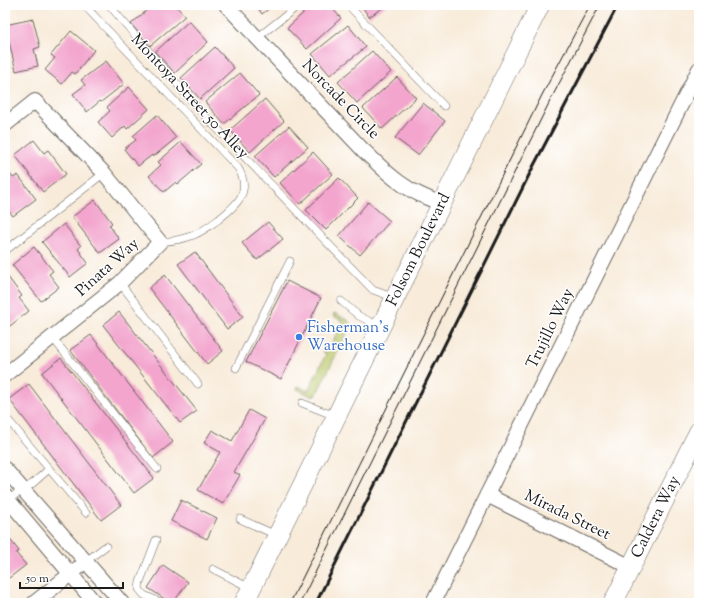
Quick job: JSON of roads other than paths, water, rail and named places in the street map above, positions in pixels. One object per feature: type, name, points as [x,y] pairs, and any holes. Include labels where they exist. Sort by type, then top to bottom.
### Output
[{"type":"main road","name":"Folsom Boulevard","points":[[247,596],[540,5]]},
{"type":"main road","name":"Caldera Way","points":[[613,603],[699,432]]},
{"type":"street","name":"Norcade Circle","points":[[226,5],[363,150],[398,182],[418,194],[442,204]]},
{"type":"street","name":"Trujillo Way","points":[[434,603],[699,69]]},
{"type":"street","name":"Pinata Way","points":[[5,125],[35,101],[104,173],[160,242],[120,283],[5,375]]},
{"type":"street","points":[[5,469],[122,603]]},
{"type":"street","name":"Mirada Street","points":[[487,495],[632,567]]},
{"type":"street","points":[[6,499],[95,603]]},
{"type":"street","points":[[34,603],[85,562]]},
{"type":"lane","name":"Montoya Street 50 Alley","points":[[84,5],[233,163],[241,173],[244,182],[243,192],[233,207],[201,232],[184,239],[160,242]]},
{"type":"lane","points":[[109,5],[202,113],[372,290],[395,298]]},
{"type":"lane","points":[[257,38],[299,5]]},
{"type":"lane","points":[[348,5],[444,106]]},
{"type":"lane","points":[[5,251],[104,173]]},
{"type":"lane","points":[[236,368],[290,261]]},
{"type":"lane","points":[[120,283],[198,384]]},
{"type":"lane","points":[[341,301],[359,316],[380,327]]},
{"type":"lane","points":[[52,337],[157,469]]},
{"type":"lane","points":[[302,402],[336,416]]},
{"type":"lane","points":[[9,421],[86,513]]},
{"type":"lane","points":[[6,499],[23,490],[49,469]]},
{"type":"lane","points":[[240,519],[277,536]]},
{"type":"lane","points":[[156,540],[140,582],[139,589],[144,595],[162,603]]},
{"type":"lane","points":[[85,562],[106,546]]},
{"type":"lane","points":[[213,569],[247,596]]},
{"type":"tram line","points":[[290,603],[542,95],[590,5]]},
{"type":"tram line","points":[[300,603],[551,99],[600,5]]},
{"type":"railway","points":[[316,603],[533,167],[618,5]]},
{"type":"place","name":"Fisherman's Warehouse","points":[[299,337]]}]
